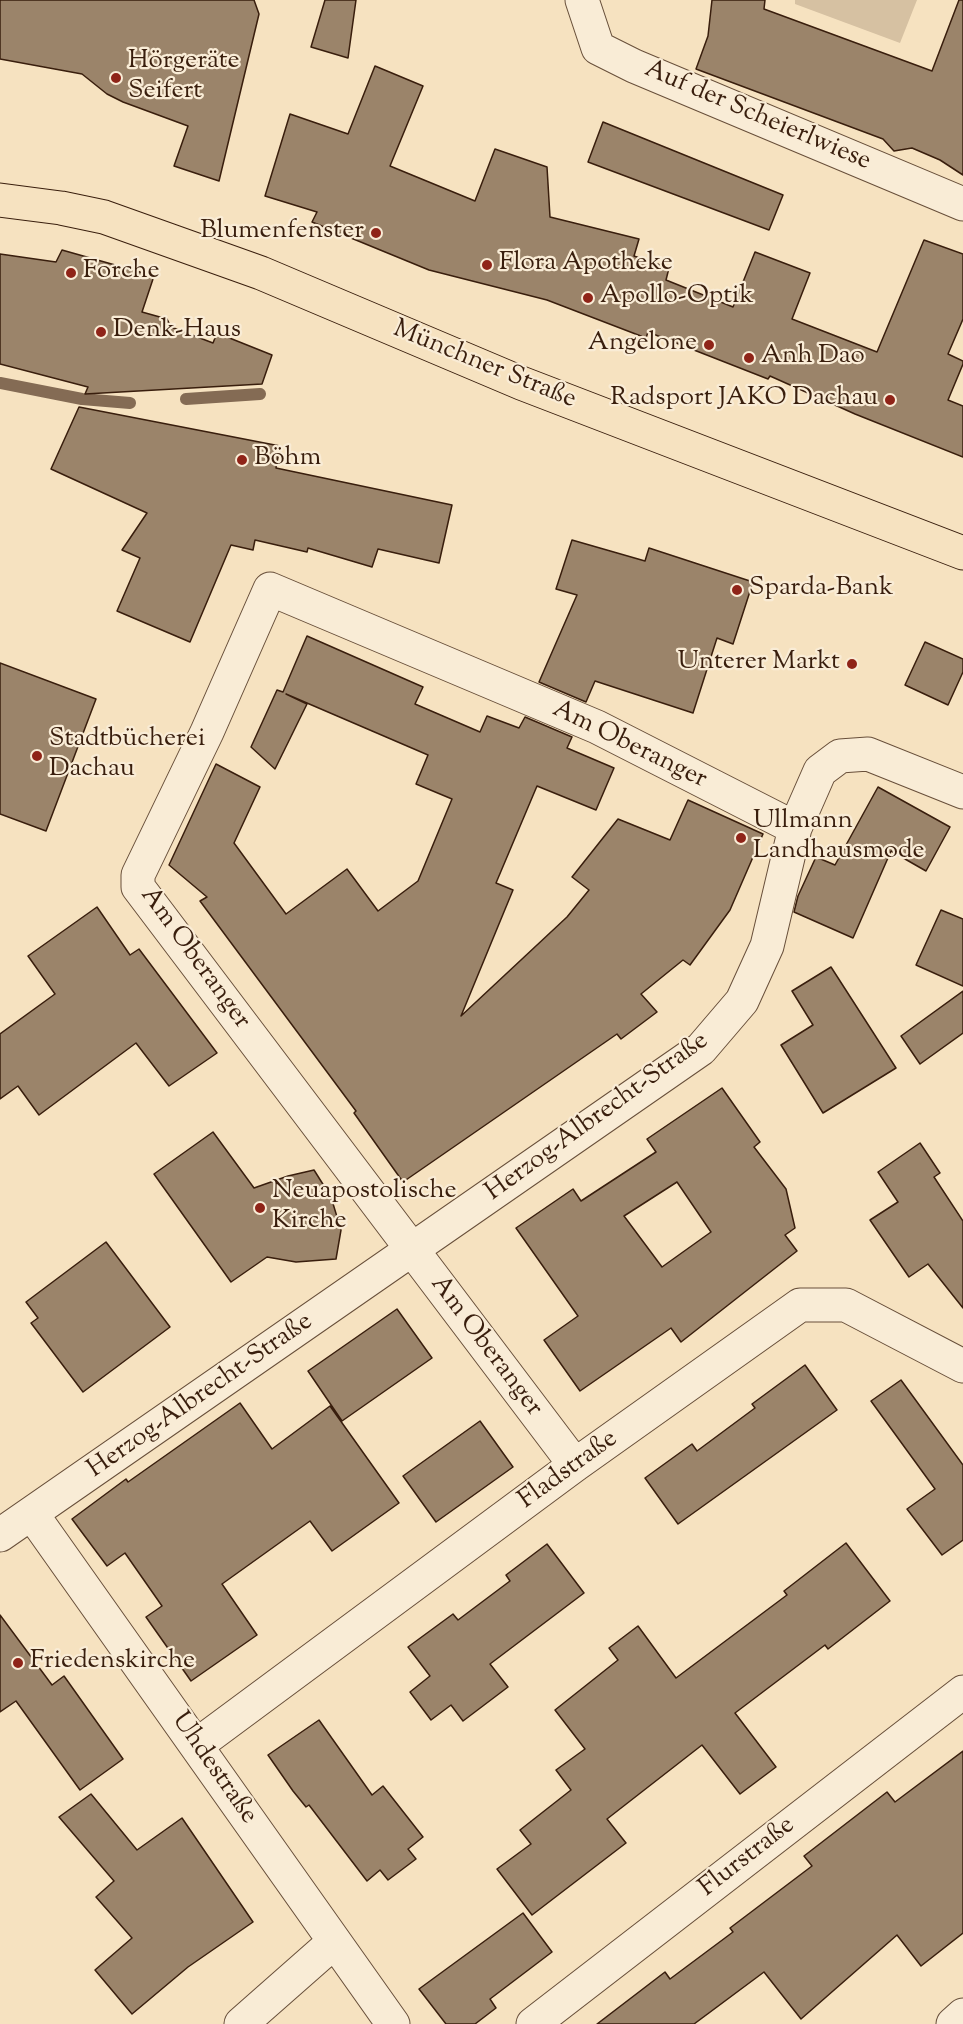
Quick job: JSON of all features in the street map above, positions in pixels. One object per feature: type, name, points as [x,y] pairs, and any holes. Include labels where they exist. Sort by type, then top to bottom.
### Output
[{"type":"main road","name":"Münchner Straße","points":[[0,200],[61,208],[104,217],[261,273],[521,383],[963,553]]},
{"type":"street","name":"Auf der Scheierlwiese","points":[[582,0],[598,48],[634,66],[963,204]]},
{"type":"street","name":"Am Oberanger","points":[[575,1465],[138,887],[138,875],[207,732],[270,589],[597,727],[795,828]]},
{"type":"street","name":"Herzog-Albrecht-Straße","points":[[0,1535],[701,1049],[742,1001],[767,946],[795,828],[820,771],[840,756],[868,754],[963,792]]},
{"type":"street","name":"Fladstraße","points":[[197,1745],[575,1465],[800,1305],[846,1305],[963,1366]]},
{"type":"street","name":"Uhdestraße","points":[[32,1514],[393,2024]]},
{"type":"street","name":"Flurstraße","points":[[533,2024],[963,1692]]},
{"type":"street","points":[[241,2024],[334,1942]]},
{"type":"street","points":[[953,2024],[963,2015]]},
{"type":"shaded area","points":[[795,0],[917,0],[900,43],[795,4]]},
{"type":"building","points":[[0,0],[254,0],[259,14],[219,181],[174,166],[188,126],[123,102],[107,94],[82,74],[0,59]]},
{"type":"building","points":[[325,0],[356,0],[348,58],[311,47]]},
{"type":"building","points":[[712,0],[765,0],[764,9],[932,71],[959,0],[963,0],[963,175],[940,160],[912,148],[894,151],[883,139],[696,69],[708,36]]},
{"type":"building","points":[[375,66],[423,86],[390,166],[475,201],[495,149],[547,167],[550,217],[639,239],[634,256],[669,268],[666,280],[733,307],[755,252],[810,273],[792,319],[877,352],[924,240],[963,254],[963,319],[948,354],[963,361],[963,364],[948,400],[963,406],[963,457],[855,414],[770,376],[768,379],[648,332],[646,338],[547,300],[429,270],[312,222],[317,212],[265,196],[290,114],[348,134]]},
{"type":"building","points":[[603,122],[783,195],[769,230],[588,162]]},
{"type":"building","name":"Denk-Haus","points":[[62,250],[154,276],[142,312],[167,319],[171,327],[213,343],[217,333],[272,355],[262,384],[85,394],[88,387],[0,364],[0,254],[56,262]]},
{"type":"building","points":[[79,407],[280,446],[276,468],[452,505],[439,563],[378,549],[372,567],[308,548],[307,552],[255,540],[253,550],[231,545],[190,642],[117,611],[140,558],[122,550],[147,513],[51,469]]},
{"type":"building","points":[[572,540],[645,561],[649,548],[753,582],[733,644],[717,638],[693,713],[595,681],[586,702],[539,682],[577,595],[556,589]]},
{"type":"building","points":[[307,636],[423,687],[415,704],[480,732],[487,716],[519,728],[525,717],[572,737],[567,748],[614,768],[596,810],[537,786],[496,883],[513,890],[461,1016],[567,917],[589,890],[572,877],[618,819],[670,840],[688,800],[763,834],[730,910],[690,965],[683,960],[641,994],[657,1012],[621,1039],[617,1034],[403,1182],[354,1113],[356,1111],[200,901],[207,897],[169,865],[216,764],[260,787],[234,843],[286,914],[347,869],[378,911],[418,881],[452,799],[416,784],[428,755],[286,694],[307,704],[275,769],[251,747],[277,690],[283,692]]},
{"type":"building","points":[[925,642],[963,659],[963,672],[948,705],[905,685]]},
{"type":"building","name":"Stadtbücherei Dachau","points":[[0,663],[96,699],[46,831],[0,814]]},
{"type":"building","points":[[878,787],[950,827],[926,871],[891,851],[853,938],[794,912],[798,896],[816,857],[835,865]]},
{"type":"building","points":[[97,907],[130,955],[139,949],[217,1053],[169,1086],[136,1043],[39,1115],[18,1086],[0,1099],[0,1034],[55,994],[28,956]]},
{"type":"building","points":[[941,910],[963,919],[963,986],[916,965]]},
{"type":"building","points":[[831,967],[896,1068],[823,1113],[781,1045],[813,1025],[792,991]]},
{"type":"building","points":[[963,991],[963,1033],[920,1064],[901,1036]]},
{"type":"building","points":[[722,1088],[760,1142],[754,1147],[786,1189],[795,1228],[785,1235],[797,1251],[681,1342],[671,1328],[580,1391],[544,1340],[578,1316],[516,1228],[573,1189],[581,1201],[656,1152],[647,1139]],"holes":[[[677,1182],[711,1232],[662,1267],[624,1216]]]},
{"type":"building","name":"Neuapostolische Kirche","points":[[213,1132],[254,1188],[314,1170],[331,1197],[341,1230],[336,1259],[296,1262],[267,1257],[231,1282],[154,1174]]},
{"type":"building","points":[[920,1143],[940,1173],[934,1177],[963,1221],[963,1308],[928,1264],[909,1277],[870,1220],[898,1202],[878,1172]]},
{"type":"building","points":[[106,1242],[170,1327],[83,1392],[31,1323],[38,1318],[26,1302]]},
{"type":"building","points":[[397,1309],[432,1358],[342,1421],[308,1371]]},
{"type":"building","points":[[805,1365],[837,1410],[678,1524],[645,1478],[692,1444],[697,1451],[755,1408],[752,1404]]},
{"type":"building","points":[[901,1380],[963,1465],[963,1540],[942,1555],[907,1509],[935,1489],[871,1401]]},
{"type":"building","points":[[240,1403],[272,1449],[330,1406],[399,1503],[332,1551],[310,1521],[222,1584],[257,1635],[191,1681],[146,1617],[162,1606],[125,1553],[107,1566],[72,1519],[126,1479],[128,1482]]},
{"type":"building","points":[[480,1421],[513,1467],[436,1522],[403,1476]]},
{"type":"building","points":[[846,1543],[890,1601],[828,1649],[825,1645],[735,1713],[776,1767],[740,1794],[702,1745],[607,1819],[626,1843],[532,1915],[497,1869],[531,1844],[520,1830],[571,1790],[556,1770],[585,1749],[555,1710],[618,1660],[609,1648],[638,1626],[676,1678],[787,1595],[784,1591]]},
{"type":"building","points":[[547,1544],[584,1593],[490,1664],[508,1687],[463,1721],[451,1705],[431,1720],[410,1692],[430,1676],[408,1647],[453,1614],[458,1620],[510,1581],[506,1575]]},
{"type":"building","points":[[0,1615],[52,1685],[64,1676],[123,1759],[80,1790],[16,1701],[0,1712]]},
{"type":"building","points":[[319,1720],[372,1795],[383,1786],[423,1837],[408,1849],[416,1859],[388,1880],[380,1870],[367,1881],[309,1805],[306,1807],[293,1791],[268,1755]]},
{"type":"building","points":[[963,1751],[963,1933],[921,1966],[897,1935],[801,2019],[764,1972],[694,2024],[597,2024],[665,1972],[670,1979],[733,1932],[730,1928],[812,1866],[804,1856],[887,1792],[895,1802]]},
{"type":"building","points":[[91,1794],[137,1850],[182,1818],[253,1922],[188,1967],[132,2014],[95,1970],[132,1938],[96,1897],[114,1881],[59,1817]]},
{"type":"building","points":[[523,1913],[552,1952],[490,1999],[496,2008],[475,2024],[446,2024],[419,1989]]},
{"type":"waterway","points":[[0,383],[82,399],[130,403]]},
{"type":"waterway","points":[[186,399],[260,394]]},
{"type":"place","name":"Hörgeräte Seifert","points":[[116,78]]},
{"type":"place","name":"Blumenfenster","points":[[376,233]]},
{"type":"place","name":"Flora Apotheke","points":[[487,265]]},
{"type":"place","name":"Forche","points":[[71,273]]},
{"type":"place","name":"Apollo-Optik","points":[[588,298]]},
{"type":"place","name":"Denk-Haus","points":[[101,332]]},
{"type":"place","name":"Angelone","points":[[709,345]]},
{"type":"place","name":"Anh Dao","points":[[749,358]]},
{"type":"place","name":"Radsport JAKO Dachau","points":[[890,400]]},
{"type":"place","name":"Böhm","points":[[242,460]]},
{"type":"place","name":"Sparda-Bank","points":[[737,590]]},
{"type":"place","name":"Unterer Markt","points":[[852,664]]},
{"type":"place","name":"Stadtbücherei Dachau","points":[[37,756]]},
{"type":"place","name":"Ullmann Landhausmode","points":[[741,838]]},
{"type":"place","name":"Neuapostolische Kirche","points":[[260,1208]]},
{"type":"place","name":"Friedenskirche","points":[[18,1663]]}]
